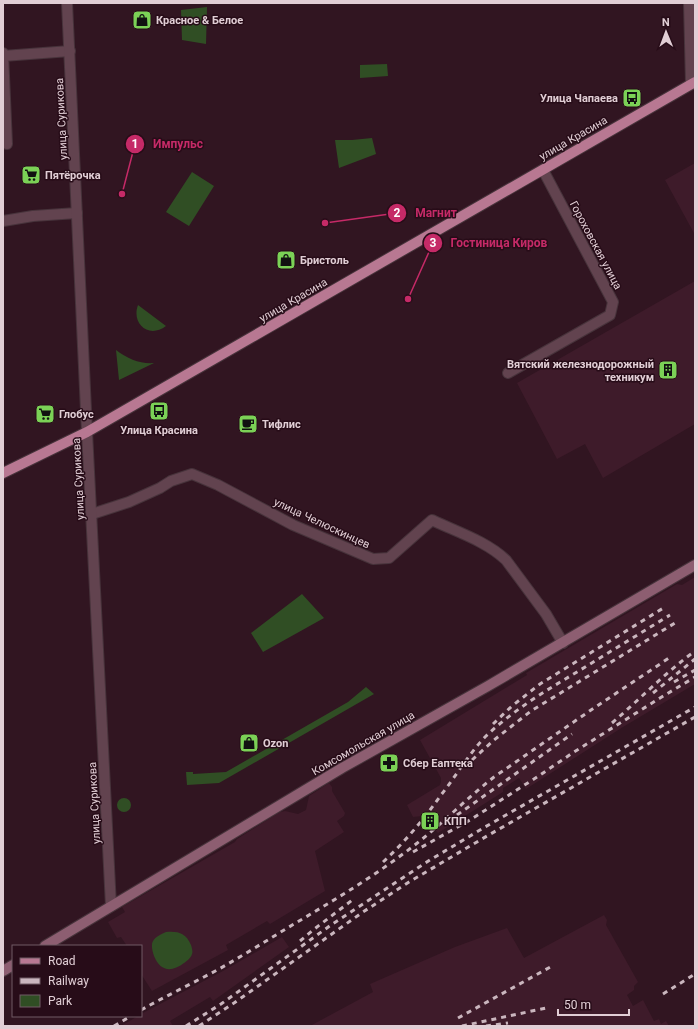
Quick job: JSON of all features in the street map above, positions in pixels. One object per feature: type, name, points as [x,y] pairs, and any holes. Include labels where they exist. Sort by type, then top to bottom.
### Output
[{"type":"main road","name":"улица Красина","points":[[3,473],[87,432],[693,83]]},
{"type":"main road","name":"Комсомольская улица","points":[[47,945],[342,768],[488,686],[695,565]]},
{"type":"main road","points":[[3,971],[12,966]]},
{"type":"street","name":"улица Сурикова","points":[[67,3],[111,906]]},
{"type":"street","points":[[689,3],[693,83]]},
{"type":"street","points":[[7,144],[3,54],[70,51]]},
{"type":"street","name":"Гороховская улица","points":[[508,373],[610,315],[613,302],[543,170]]},
{"type":"street","points":[[3,222],[33,216],[77,213]]},
{"type":"street","name":"улица Челюскинцев","points":[[92,514],[129,502],[160,488],[171,481],[192,474],[218,485],[293,524],[373,559],[389,558],[432,520],[488,546],[503,557],[546,614],[564,642]]},
{"type":"shaded area","points":[[695,163],[695,235],[665,180]]},
{"type":"shaded area","points":[[695,281],[695,424],[603,478],[585,444],[557,459],[517,383]]},
{"type":"shaded area","points":[[695,577],[695,684],[623,727],[526,789],[519,778],[503,788],[503,792],[438,833],[422,816],[413,817],[407,805],[440,785],[441,782],[441,778],[420,740],[527,675],[526,673],[677,584],[682,585]]},
{"type":"shaded area","points":[[329,783],[345,813],[344,816],[337,821],[344,832],[315,851],[325,891],[270,924],[267,921],[226,945],[228,950],[152,991],[142,976],[142,945],[126,945],[121,937],[117,938],[108,922],[125,912],[122,907],[235,842],[237,839],[280,812],[285,811],[298,814],[306,810],[309,796]]},
{"type":"shaded area","points":[[604,915],[607,920],[606,925],[638,982],[634,986],[634,990],[627,995],[633,1006],[643,1000],[654,1021],[659,1019],[661,1024],[666,1021],[669,1026],[310,1026],[373,992],[370,984],[455,947],[507,928],[524,958]]},
{"type":"shaded area","points":[[282,937],[289,947],[213,1001],[210,997],[170,1021],[173,1026],[121,1026],[136,1017],[142,1017],[142,1013],[223,971]]},
{"type":"green space","points":[[207,7],[206,44],[182,40],[181,10]]},
{"type":"green space","points":[[387,64],[388,76],[360,78],[360,65]]},
{"type":"green space","points":[[372,138],[376,154],[339,168],[335,140]]},
{"type":"green space","points":[[192,172],[214,186],[189,226],[166,212]]},
{"type":"green space","points":[[138,305],[166,326],[160,330],[153,331],[143,328],[137,318],[136,312]]},
{"type":"green space","points":[[116,350],[134,360],[144,363],[154,363],[119,380]]},
{"type":"green space","points":[[302,594],[324,618],[263,652],[251,633]]},
{"type":"green space","points":[[366,687],[374,694],[219,783],[187,785],[186,772],[193,772],[193,774],[226,772],[348,702]]},
{"type":"green space","points":[[121,798],[127,798],[131,802],[131,808],[127,812],[121,812],[117,808],[117,802]]},
{"type":"green space","points":[[166,932],[174,932],[184,935],[189,941],[192,950],[188,960],[175,968],[170,969],[166,969],[159,965],[154,956],[152,947],[152,943],[155,938]]},
{"type":"railway","points":[[493,724],[512,706],[540,684],[665,607]]},
{"type":"railway","points":[[383,862],[414,830],[435,804],[473,751],[495,728],[541,694],[670,615]]},
{"type":"railway","points":[[472,760],[494,740],[531,711],[675,623]]},
{"type":"railway","points":[[612,723],[663,677],[695,651]]},
{"type":"railway","points":[[142,1009],[228,964],[372,876],[426,836],[494,777],[669,658]]},
{"type":"railway","points":[[653,693],[695,659]]},
{"type":"railway","points":[[674,682],[695,670]]},
{"type":"railway","points":[[413,852],[470,820],[574,752],[695,677]]},
{"type":"railway","points":[[186,1026],[221,1004],[331,925],[430,860],[695,707]]},
{"type":"railway","points":[[199,1026],[363,912],[409,882],[695,717]]},
{"type":"railway","points":[[457,815],[572,734]]},
{"type":"railway","points":[[300,941],[355,898]]},
{"type":"railway","points":[[458,1018],[554,965]]},
{"type":"railway","points":[[663,994],[695,974]]},
{"type":"railway","points":[[462,1026],[546,1008]]},
{"type":"railway","points":[[114,1026],[129,1017]]},
{"type":"railway","points":[[486,1026],[508,1023]]},
{"type":"place","name":"Красное & Белое","points":[[142,20]]},
{"type":"place","name":"Улица Чапаева","points":[[632,98]]},
{"type":"place","name":"Пятёрочка","points":[[31,175]]},
{"type":"place","name":"Импульс","points":[[122,194]]},
{"type":"place","name":"Магнит","points":[[325,223]]},
{"type":"place","name":"Бристоль","points":[[286,260]]},
{"type":"place","name":"Гостиница Киров","points":[[408,299]]},
{"type":"place","name":"Вятский железнодорожный техникум","points":[[668,370]]},
{"type":"place","name":"Улица Красина","points":[[159,411]]},
{"type":"place","name":"Глобус","points":[[45,414]]},
{"type":"place","name":"Тифлис","points":[[248,424]]},
{"type":"place","name":"Ozon","points":[[249,743]]},
{"type":"place","name":"Сбер Еаптека","points":[[389,763]]},
{"type":"place","name":"КПП","points":[[430,821]]}]
